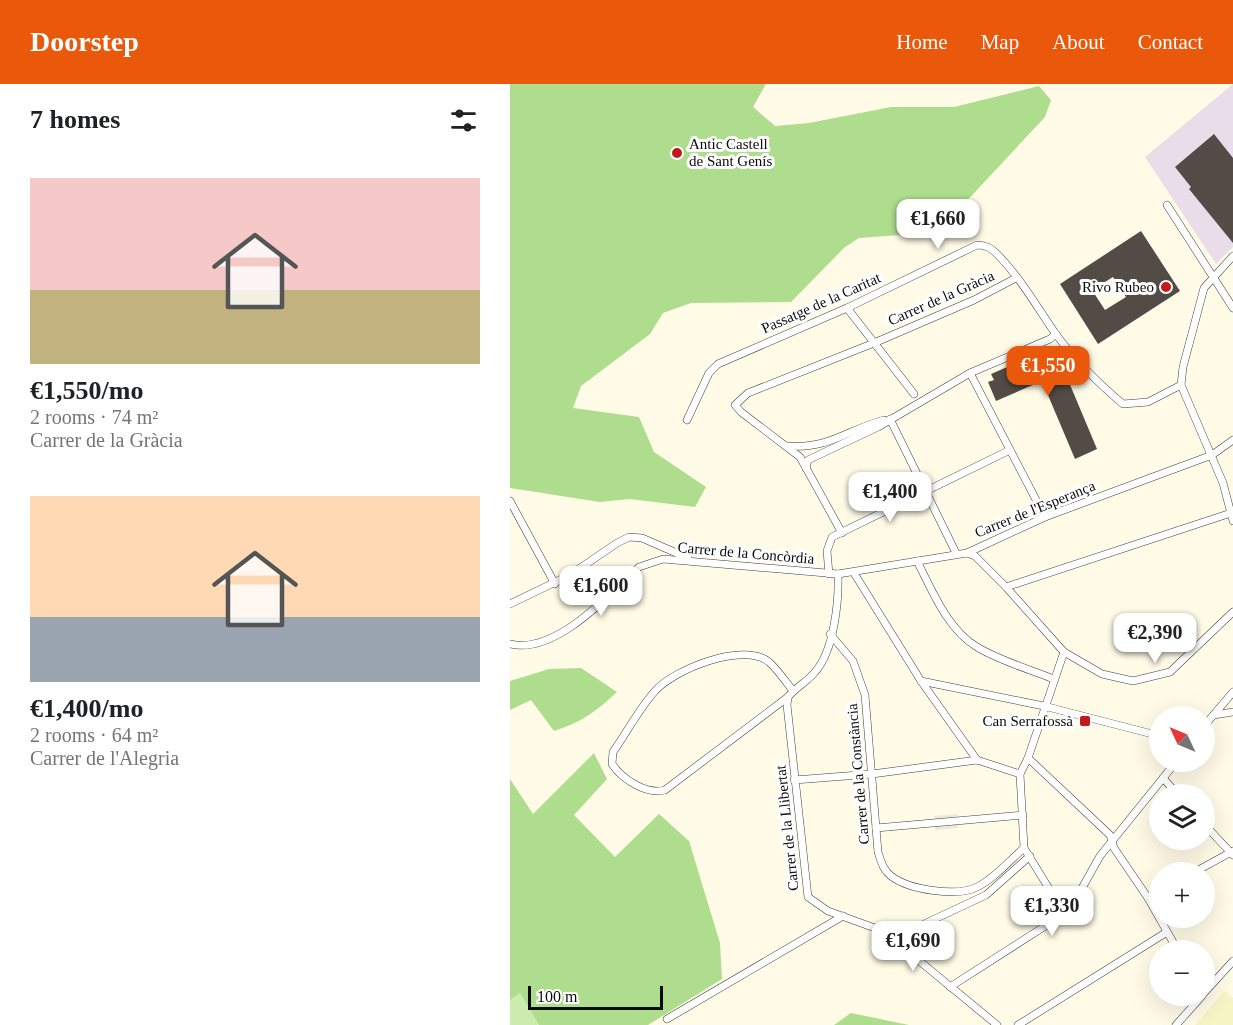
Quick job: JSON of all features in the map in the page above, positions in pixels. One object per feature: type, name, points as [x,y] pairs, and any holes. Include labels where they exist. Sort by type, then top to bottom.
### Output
[{"type":"street","points":[[1167,205],[1233,308]]},
{"type":"street","name":"Passatge de la Caritat","points":[[687,420],[709,373],[718,364],[847,308],[977,245],[986,245],[1016,278]]},
{"type":"street","points":[[1006,587],[1232,517],[1223,483],[1181,385],[1183,367],[1204,288],[1233,256]]},
{"type":"street","name":"Carrer de la Gràcia","points":[[787,446],[735,405],[748,393],[874,343],[974,300],[1016,278],[1045,315],[1056,334],[1098,382],[1123,404],[1148,402],[1181,385]]},
{"type":"street","points":[[847,308],[914,394]]},
{"type":"street","points":[[806,468],[808,460],[890,419],[970,374],[1050,339],[1056,334]]},
{"type":"street","points":[[970,374],[1045,517]]},
{"type":"street","points":[[787,446],[806,448],[820,445],[871,424],[890,419]]},
{"type":"street","points":[[890,419],[956,553]]},
{"type":"street","name":"Carrer de l'Esperança","points":[[829,574],[854,573],[967,552],[1045,517],[1212,455],[1233,440]]},
{"type":"street","points":[[787,446],[800,457],[842,533]]},
{"type":"street","points":[[829,574],[829,543],[832,537],[1010,450]]},
{"type":"street","points":[[510,501],[555,584]]},
{"type":"street","points":[[510,604],[555,584],[617,543],[630,537],[642,538],[693,560]]},
{"type":"street","points":[[967,552],[975,556],[1006,587],[1064,652],[1102,674],[1133,681],[1170,672],[1233,612]]},
{"type":"street","name":"Carrer de la Concòrdia","points":[[510,644],[524,647],[542,643],[568,629],[639,567],[663,559],[829,574]]},
{"type":"street","points":[[917,561],[939,603],[964,637],[976,647],[1054,679]]},
{"type":"street","points":[[854,573],[921,681],[977,760]]},
{"type":"street","points":[[791,694],[769,662],[732,654],[710,659],[656,690],[613,752],[612,764],[616,771],[650,792],[665,790],[791,694],[814,674],[822,662],[839,601],[837,574]]},
{"type":"street","name":"Carrer de la Constància","points":[[830,634],[853,661],[865,695],[876,828],[882,865],[890,876],[902,882],[934,891],[951,892],[977,887],[1024,848]]},
{"type":"street","points":[[1064,652],[1028,758],[1020,774],[1024,848],[1064,913]]},
{"type":"street","points":[[921,681],[1044,706],[1149,733]]},
{"type":"street","points":[[1215,713],[1233,692]]},
{"type":"street","name":"Carrer de la Llibertat","points":[[791,694],[794,780],[808,897],[828,911],[873,925],[998,1025]]},
{"type":"street","points":[[1215,714],[1233,712]]},
{"type":"street","points":[[1028,758],[1102,825],[1172,940]]},
{"type":"street","points":[[794,780],[872,774],[977,760],[1020,774]]},
{"type":"street","points":[[950,987],[1064,913],[1081,893],[1091,869],[1168,772]]},
{"type":"street","points":[[1163,778],[1168,784]]},
{"type":"street","points":[[876,828],[1023,815]]},
{"type":"street","points":[[1213,862],[1232,852],[1215,835]]},
{"type":"street","points":[[892,939],[986,895],[1030,856]]},
{"type":"street","points":[[668,1019],[843,916]]},
{"type":"street","points":[[1018,1025],[1167,932]]},
{"type":"street","points":[[1215,981],[1233,961]]},
{"type":"street","points":[[1176,1025],[1193,1006]]},
{"type":"shaded area","points":[[1233,84],[1233,247],[1216,264],[1145,157]]},
{"type":"shaded area","points":[[958,814],[958,828],[935,830],[934,816]]},
{"type":"shaded area","points":[[1225,991],[1233,998],[1233,1025],[1195,1025],[1212,1006],[1215,1006],[1215,1002]]},
{"type":"green space","points":[[510,84],[766,84],[753,107],[775,126],[809,123],[891,107],[954,107],[1039,86],[1051,100],[1045,117],[948,221],[928,233],[859,238],[845,247],[791,302],[691,303],[663,313],[650,334],[581,386],[573,408],[639,417],[654,452],[706,487],[695,507],[630,499],[600,502],[510,488]]},
{"type":"green space","points":[[581,668],[617,692],[588,716],[554,731],[531,700],[510,710],[510,681],[549,669]]},
{"type":"green space","points":[[594,753],[607,779],[574,815],[615,857],[659,814],[689,841],[720,943],[722,979],[648,1025],[539,1025],[520,993],[510,1000],[510,779],[533,814]]},
{"type":"green space","points":[[520,993],[539,1025],[510,1025],[510,1000]]},
{"type":"green space","points":[[851,1013],[909,1025],[834,1025]]},
{"type":"building","points":[[1214,134],[1233,158],[1233,243],[1189,189],[1191,187],[1175,167]]},
{"type":"building","points":[[1141,231],[1180,291],[1098,344],[1060,284]],"holes":[[[1113,277],[1126,297],[1105,310],[1092,290]]]},
{"type":"building","points":[[1042,352],[1045,359],[1048,358],[1054,371],[1063,368],[1097,449],[1075,459],[1042,381],[996,401],[988,382],[994,380],[991,374]]},
{"type":"building","points":[[994,520],[999,531],[992,533],[987,524]]},
{"type":"place","name":"Antic Castell de Sant Genís","points":[[677,153]]},
{"type":"place","name":"Rivo Rubeo","points":[[1166,287]]},
{"type":"place","name":"Can Serrafossà","points":[[1085,721]]}]
